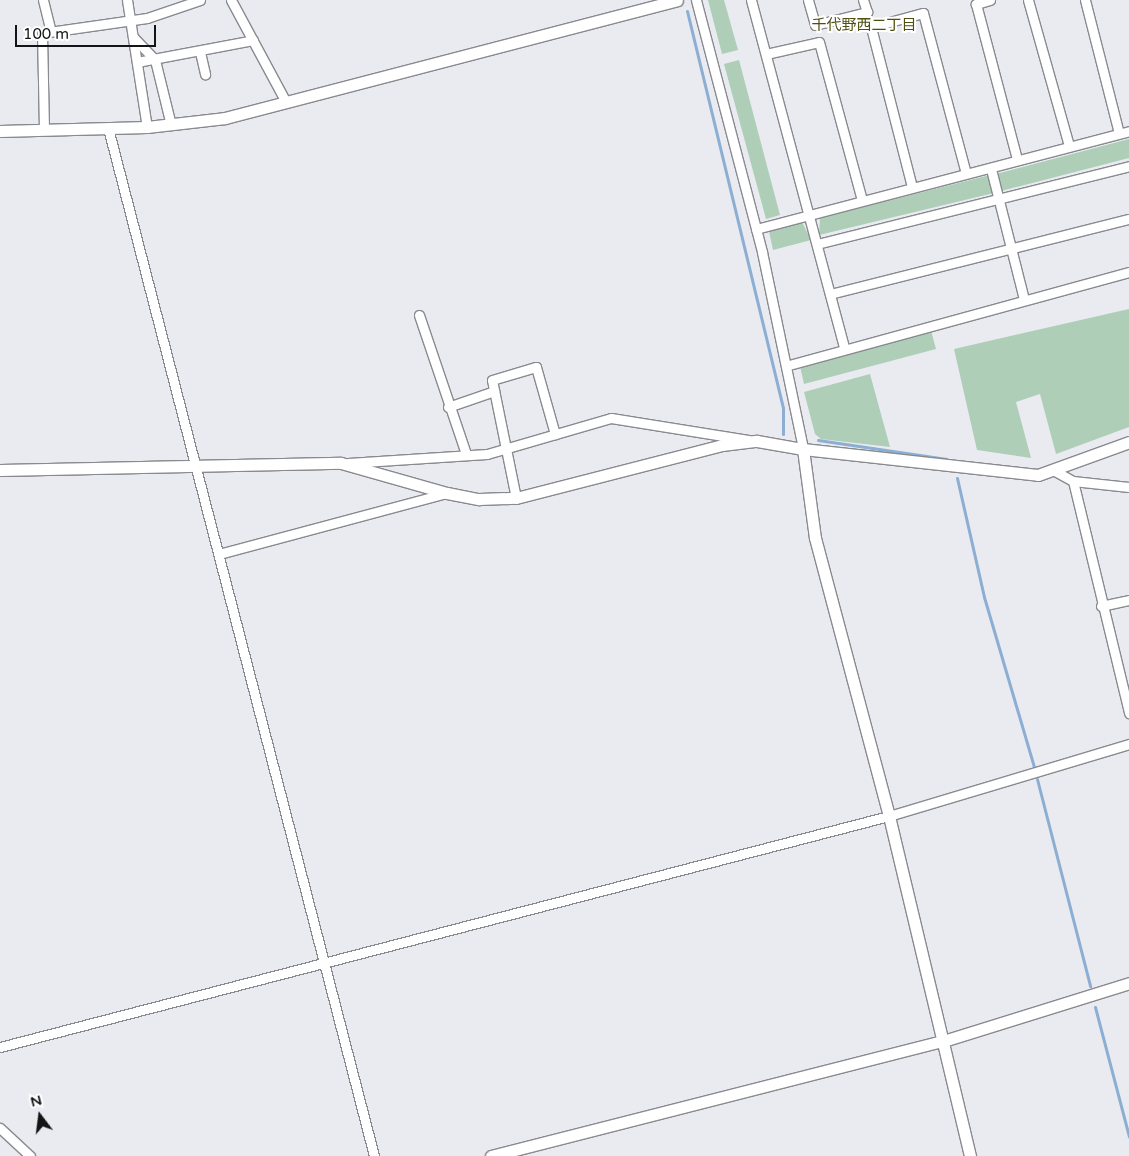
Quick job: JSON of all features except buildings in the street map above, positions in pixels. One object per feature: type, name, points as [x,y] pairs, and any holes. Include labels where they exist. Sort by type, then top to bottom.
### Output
[{"type":"street","points":[[43,0],[51,32]]},
{"type":"street","points":[[127,0],[147,127]]},
{"type":"street","points":[[44,130],[42,33],[131,20],[178,4],[200,0]]},
{"type":"street","points":[[231,0],[286,102]]},
{"type":"street","points":[[0,131],[147,127],[225,118],[677,0]]},
{"type":"street","points":[[696,0],[756,229],[789,365],[815,538],[889,816],[970,1156]]},
{"type":"street","points":[[752,0],[844,347]]},
{"type":"street","points":[[808,0],[815,25],[867,12],[864,0]]},
{"type":"street","points":[[990,0],[976,4],[1017,159]]},
{"type":"street","points":[[1028,0],[1069,146]]},
{"type":"street","points":[[1085,0],[1119,133]]},
{"type":"street","points":[[912,187],[871,27],[923,13],[966,174]]},
{"type":"street","points":[[133,38],[155,60],[171,125]]},
{"type":"street","points":[[136,62],[200,52],[253,40]]},
{"type":"street","points":[[766,54],[819,42],[862,200]]},
{"type":"street","points":[[200,52],[205,74]]},
{"type":"street","points":[[108,128],[198,465],[219,554],[326,963],[374,1156]]},
{"type":"street","points":[[756,229],[810,213],[991,169],[1017,159],[1129,131]]},
{"type":"street","points":[[817,244],[999,201],[1129,166]]},
{"type":"street","points":[[991,169],[1024,300]]},
{"type":"street","points":[[830,294],[1129,219]]},
{"type":"street","points":[[789,365],[844,347],[1129,272]]},
{"type":"street","points":[[419,315],[448,407],[466,454]]},
{"type":"street","points":[[516,498],[504,449],[492,380],[536,367],[554,434]]},
{"type":"street","points":[[448,407],[494,391]]},
{"type":"street","points":[[0,470],[340,463],[466,454],[504,449],[611,418],[802,449],[1010,474],[1053,470],[1129,442]]},
{"type":"street","points":[[340,463],[447,493],[479,499],[516,498],[722,445],[757,442]]},
{"type":"street","points":[[1053,470],[1073,481],[1129,487]]},
{"type":"street","points":[[1073,481],[1101,606],[1129,713]]},
{"type":"street","points":[[219,554],[433,500],[447,493]]},
{"type":"street","points":[[1101,606],[1129,600]]},
{"type":"street","points":[[0,1047],[889,816],[1129,744]]},
{"type":"street","points":[[491,1156],[943,1041],[1129,983]]},
{"type":"street","points":[[0,1128],[30,1156]]},
{"type":"green space","points":[[708,0],[724,0],[738,50],[722,54]]},
{"type":"green space","points":[[739,60],[780,215],[766,219],[724,64]]},
{"type":"green space","points":[[1129,139],[1129,158],[1001,191],[996,174]]},
{"type":"green space","points":[[990,175],[994,193],[819,235],[820,218]]},
{"type":"green space","points":[[802,222],[811,240],[773,250],[769,231]]},
{"type":"green space","points":[[1129,309],[1129,427],[1056,454],[1040,394],[1016,402],[1031,458],[977,450],[954,349]]},
{"type":"green space","points":[[930,327],[936,349],[804,384],[800,366]]},
{"type":"green space","points":[[870,374],[890,447],[821,439],[815,434],[804,392]]},
{"type":"waterway","points":[[687,11],[783,408],[783,434]]},
{"type":"waterway","points":[[818,440],[947,459]]},
{"type":"waterway","points":[[957,478],[984,597],[1034,767]]},
{"type":"waterway","points":[[1037,779],[1090,986]]},
{"type":"waterway","points":[[1095,1007],[1129,1137]]},
{"type":"district","name":"千代野西二丁目","points":[[864,26]]}]
